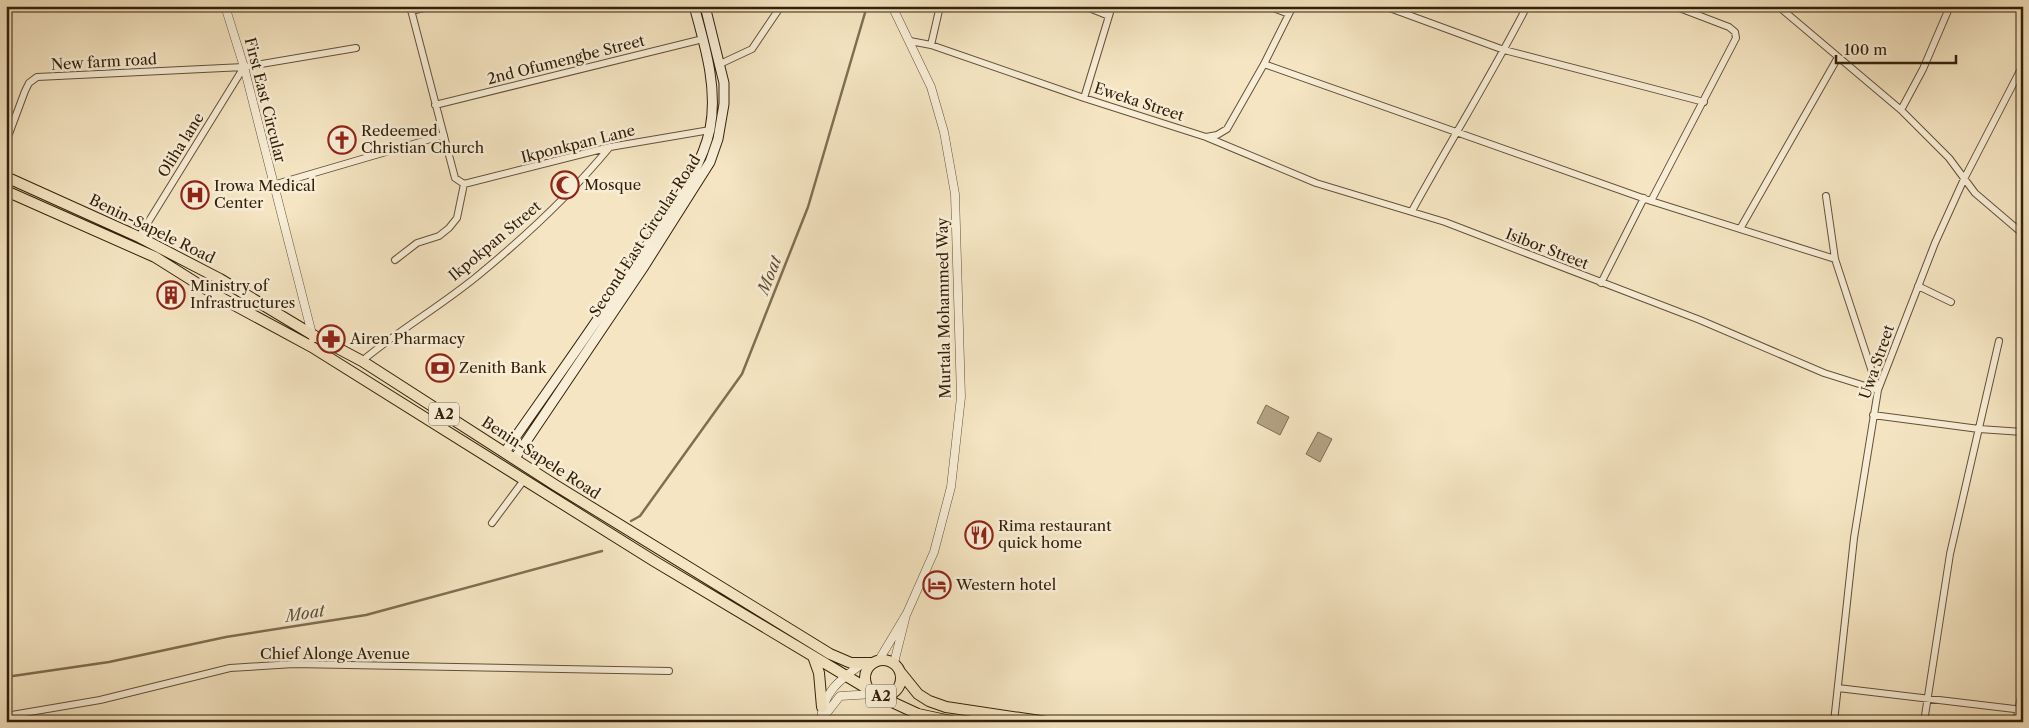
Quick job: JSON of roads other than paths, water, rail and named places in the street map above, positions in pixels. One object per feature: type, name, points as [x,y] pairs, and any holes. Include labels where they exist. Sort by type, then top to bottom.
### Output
[{"type":"highway","name":"Benin-Sapele Road","points":[[6,177],[138,237],[220,279],[313,335],[362,361],[654,548],[830,654],[851,663],[871,662]]},
{"type":"highway","name":"Benin-Sapele Road","points":[[6,191],[155,257],[214,294],[312,347],[524,480],[874,693]]},
{"type":"highway","points":[[813,656],[819,673],[822,707]]},
{"type":"highway","name":"A2","points":[[955,722],[918,714],[874,693],[866,684],[865,672],[871,662],[894,663],[918,694],[929,701],[946,707],[1047,722]]},
{"type":"highway","name":"A2","points":[[874,693],[891,694],[896,690],[901,679],[900,673]]},
{"type":"main road","name":"Second East Circular Road","points":[[510,455],[636,264],[702,155],[710,130],[713,104],[703,39],[694,6]]},
{"type":"main road","name":"Second East Circular Road","points":[[510,455],[643,268],[710,162],[718,139],[724,104],[720,64],[705,6]]},
{"type":"street","name":"First East Circular","points":[[225,6],[244,67],[313,335],[312,347]]},
{"type":"street","points":[[395,260],[417,243],[440,236],[448,228],[457,218],[464,184],[455,178],[411,9],[432,6]]},
{"type":"street","points":[[720,64],[752,49],[781,6]]},
{"type":"street","name":"Murtala Mohammed Way","points":[[892,6],[910,41],[936,105],[944,132],[954,186],[961,397],[951,487],[934,552],[907,613]]},
{"type":"street","points":[[931,45],[940,6]]},
{"type":"street","points":[[1084,6],[1109,16]]},
{"type":"street","points":[[1084,98],[1112,6]]},
{"type":"street","points":[[1268,6],[1289,14]]},
{"type":"street","points":[[1206,137],[1216,135],[1227,129],[1264,64],[1293,6]]},
{"type":"street","points":[[1384,6],[1504,50],[1704,102]]},
{"type":"street","points":[[1412,210],[1456,130],[1504,50],[1527,6]]},
{"type":"street","points":[[1651,201],[1736,38],[1735,32],[1729,28],[1674,6]]},
{"type":"street","points":[[1778,6],[1789,9],[1838,59],[1900,110],[1949,158],[1975,193],[2023,234]]},
{"type":"street","points":[[1900,110],[1923,69],[1950,6]]},
{"type":"street","name":"2nd Ofumengbe Street","points":[[435,105],[703,39]]},
{"type":"street","name":"Eweka Street","points":[[910,41],[931,45],[1084,98],[1206,137]]},
{"type":"street","name":"New farm road","points":[[6,142],[25,91],[29,83],[37,77],[244,67],[356,48]]},
{"type":"street","points":[[1740,229],[1838,59]]},
{"type":"street","points":[[1264,64],[1456,130],[1651,201],[1835,259]]},
{"type":"street","name":"Uwa Street","points":[[1834,722],[1854,538],[1878,390],[1918,286],[1964,178],[2023,65]]},
{"type":"street","name":"Oliha lane","points":[[138,237],[244,67]]},
{"type":"street","name":"Ikponkpan Lane","points":[[464,184],[610,147],[710,130]]},
{"type":"street","points":[[273,185],[444,135]]},
{"type":"street","name":"Isibor Street","points":[[1206,137],[1316,183],[1360,198],[1412,210],[1700,320],[1815,370],[1878,390]]},
{"type":"street","name":"Ikpokpan Street","points":[[362,361],[389,338],[480,274],[578,185],[610,147]]},
{"type":"street","points":[[1826,196],[1835,259],[1878,390]]},
{"type":"street","points":[[1601,283],[1644,198]]},
{"type":"street","points":[[1918,286],[1951,302]]},
{"type":"street","points":[[1924,722],[1950,554],[1999,341]]},
{"type":"street","points":[[1873,415],[1979,429],[2023,432]]},
{"type":"street","points":[[492,522],[524,480]]},
{"type":"street","points":[[820,721],[826,695],[845,676],[871,662],[907,613]]},
{"type":"street","points":[[894,663],[907,613]]},
{"type":"street","name":"Chief Alonge Avenue","points":[[6,716],[100,700],[230,668],[266,665],[669,671]]},
{"type":"street","points":[[2016,722],[2021,709],[2023,686]]},
{"type":"street","points":[[1838,688],[1927,696],[2021,709]]},
{"type":"street","points":[[820,721],[840,696],[874,693]]},
{"type":"waterway","name":"Moat","points":[[631,521],[640,516],[742,374],[808,207],[867,6]]},
{"type":"waterway","name":"Moat","points":[[6,677],[109,662],[226,637],[366,615],[602,551]]},
{"type":"place","name":"Redeemed Christian Church","points":[[342,140]]},
{"type":"place","name":"Mosque","points":[[565,185]]},
{"type":"place","name":"Irowa Medical Center","points":[[195,195]]},
{"type":"place","name":"Ministry of Infrastructures","points":[[171,295]]},
{"type":"place","name":"Airen Pharmacy","points":[[331,339]]},
{"type":"place","name":"Zenith Bank","points":[[440,368]]},
{"type":"place","name":"Rima restaurant quick home","points":[[979,535]]},
{"type":"place","name":"Western hotel","points":[[937,585]]}]
